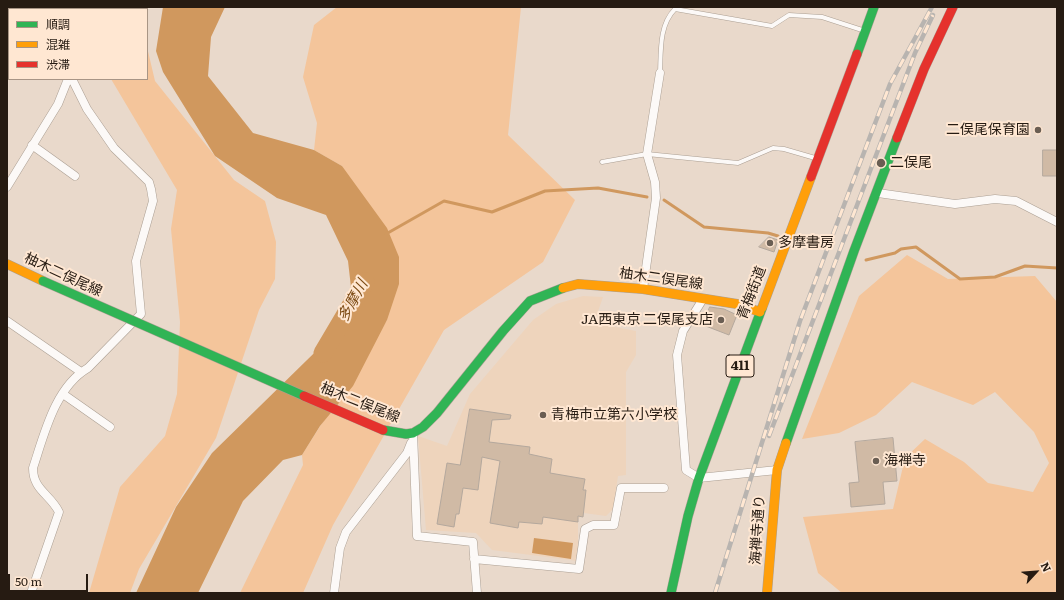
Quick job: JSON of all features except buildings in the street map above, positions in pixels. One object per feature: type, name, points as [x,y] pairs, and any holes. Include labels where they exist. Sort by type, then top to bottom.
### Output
[{"type":"main road","name":"青梅街道","points":[[671,593],[688,516],[699,478],[874,7]]},
{"type":"main road","name":"海禅寺通り","points":[[767,593],[777,470],[854,251],[878,193],[924,69],[953,7]]},
{"type":"main road","name":"柚木二俣尾線","points":[[7,264],[383,430],[400,434],[413,433],[423,427],[437,413],[503,331],[530,301],[547,293],[578,284],[644,289],[737,304],[760,312]]},
{"type":"street","points":[[644,289],[656,198],[655,182],[647,154],[660,73]]},
{"type":"street","points":[[7,187],[58,104],[68,80]]},
{"type":"street","points":[[31,593],[59,512],[55,503],[36,485],[33,477],[33,468],[51,412],[63,394],[81,372],[88,368],[140,314],[136,261],[153,202],[149,182],[114,148],[87,109],[72,80]]},
{"type":"street","points":[[32,145],[75,176]]},
{"type":"street","points":[[878,193],[955,204],[995,199],[1016,201],[1057,222]]},
{"type":"street","points":[[703,299],[683,331],[677,355],[686,470],[699,478],[777,470]]},
{"type":"street","points":[[7,321],[81,372]]},
{"type":"street","points":[[63,394],[110,427]]},
{"type":"street","points":[[413,433],[418,536],[473,542],[477,593]]},
{"type":"street","points":[[334,593],[340,548],[346,532],[408,454],[413,433]]},
{"type":"street","points":[[474,559],[580,570],[585,529],[593,525],[614,525],[621,488],[664,488]]},
{"type":"lane","points":[[660,73],[662,37],[669,15],[675,9],[772,26],[789,15],[822,17],[865,31]]},
{"type":"lane","points":[[602,162],[647,154],[738,163],[774,148],[784,149],[818,158]]},
{"type":"shaded area","points":[[337,7],[521,7],[508,135],[575,200],[543,262],[444,330],[333,525],[303,593],[240,593],[303,465],[302,455],[387,320],[342,166],[314,150],[317,123],[303,77],[314,25]]},
{"type":"shaded area","points":[[148,51],[155,81],[234,180],[265,201],[276,242],[275,279],[259,310],[216,438],[139,569],[130,593],[89,593],[120,487],[165,436],[177,394],[180,322],[171,229],[177,190],[112,80],[148,80]]},
{"type":"shaded area","points":[[907,255],[948,279],[1035,276],[1057,302],[1057,593],[842,593],[818,573],[803,517],[893,509],[905,458],[925,439],[964,462],[988,483],[1033,492],[1049,463],[1034,432],[995,392],[973,405],[912,382],[876,415],[839,433],[802,439],[859,296]]},
{"type":"shaded area","name":"青梅市立第六小学校","points":[[583,296],[603,297],[594,323],[636,331],[636,355],[626,372],[626,475],[618,476],[613,509],[606,516],[584,513],[578,520],[578,561],[492,550],[476,533],[426,530],[418,436],[447,446],[470,394],[533,320],[556,304]]},
{"type":"water","points":[[163,7],[225,7],[211,37],[208,76],[253,133],[314,150],[342,166],[387,228],[399,257],[399,284],[387,320],[353,386],[320,426],[302,455],[283,460],[243,501],[198,593],[136,593],[176,507],[212,453],[354,314],[348,261],[326,215],[277,198],[215,156],[163,72],[156,51]]},
{"type":"water","points":[[534,538],[573,543],[571,559],[532,553]]},
{"type":"waterway","points":[[386,234],[444,201],[492,212],[545,191],[598,188],[647,197]]},
{"type":"waterway","points":[[664,200],[704,227],[768,233],[778,236]]},
{"type":"waterway","points":[[866,260],[895,253],[901,249],[916,247],[960,279],[995,277],[1025,266],[1057,268]]},
{"type":"waterway","name":"多摩川","points":[[323,353],[365,282]]},
{"type":"railway","points":[[715,593],[800,321],[890,84],[932,7]]},
{"type":"railway","points":[[769,436],[915,53],[933,15]]},
{"type":"traffic: fast","points":[[857,54],[874,7]]},
{"type":"traffic: fast","points":[[786,443],[854,251],[897,138]]},
{"type":"traffic: fast","points":[[43,281],[304,396]]},
{"type":"traffic: fast","points":[[383,430],[406,434],[413,433],[423,427],[437,413],[503,331],[530,301],[563,288]]},
{"type":"traffic: fast","points":[[671,593],[688,516],[699,478],[762,308]]},
{"type":"traffic: slow","points":[[762,308],[811,177]]},
{"type":"traffic: slow","points":[[7,264],[43,281]]},
{"type":"traffic: slow","points":[[563,288],[578,284],[643,289],[737,304],[760,312]]},
{"type":"traffic: slow","points":[[767,593],[777,470],[786,443]]},
{"type":"traffic: jam","points":[[897,138],[924,69],[953,7]]},
{"type":"traffic: jam","points":[[811,177],[857,54]]},
{"type":"traffic: jam","points":[[304,396],[383,430]]},
{"type":"place","name":"二俣尾保育園","points":[[1038,130]]},
{"type":"place","name":"二俣尾","points":[[881,163]]},
{"type":"place","name":"多摩書房","points":[[770,243]]},
{"type":"place","name":"JA西東京 二俣尾支店","points":[[721,320]]},
{"type":"place","name":"青梅市立第六小学校","points":[[543,415]]},
{"type":"place","name":"海禅寺","points":[[876,461]]}]
